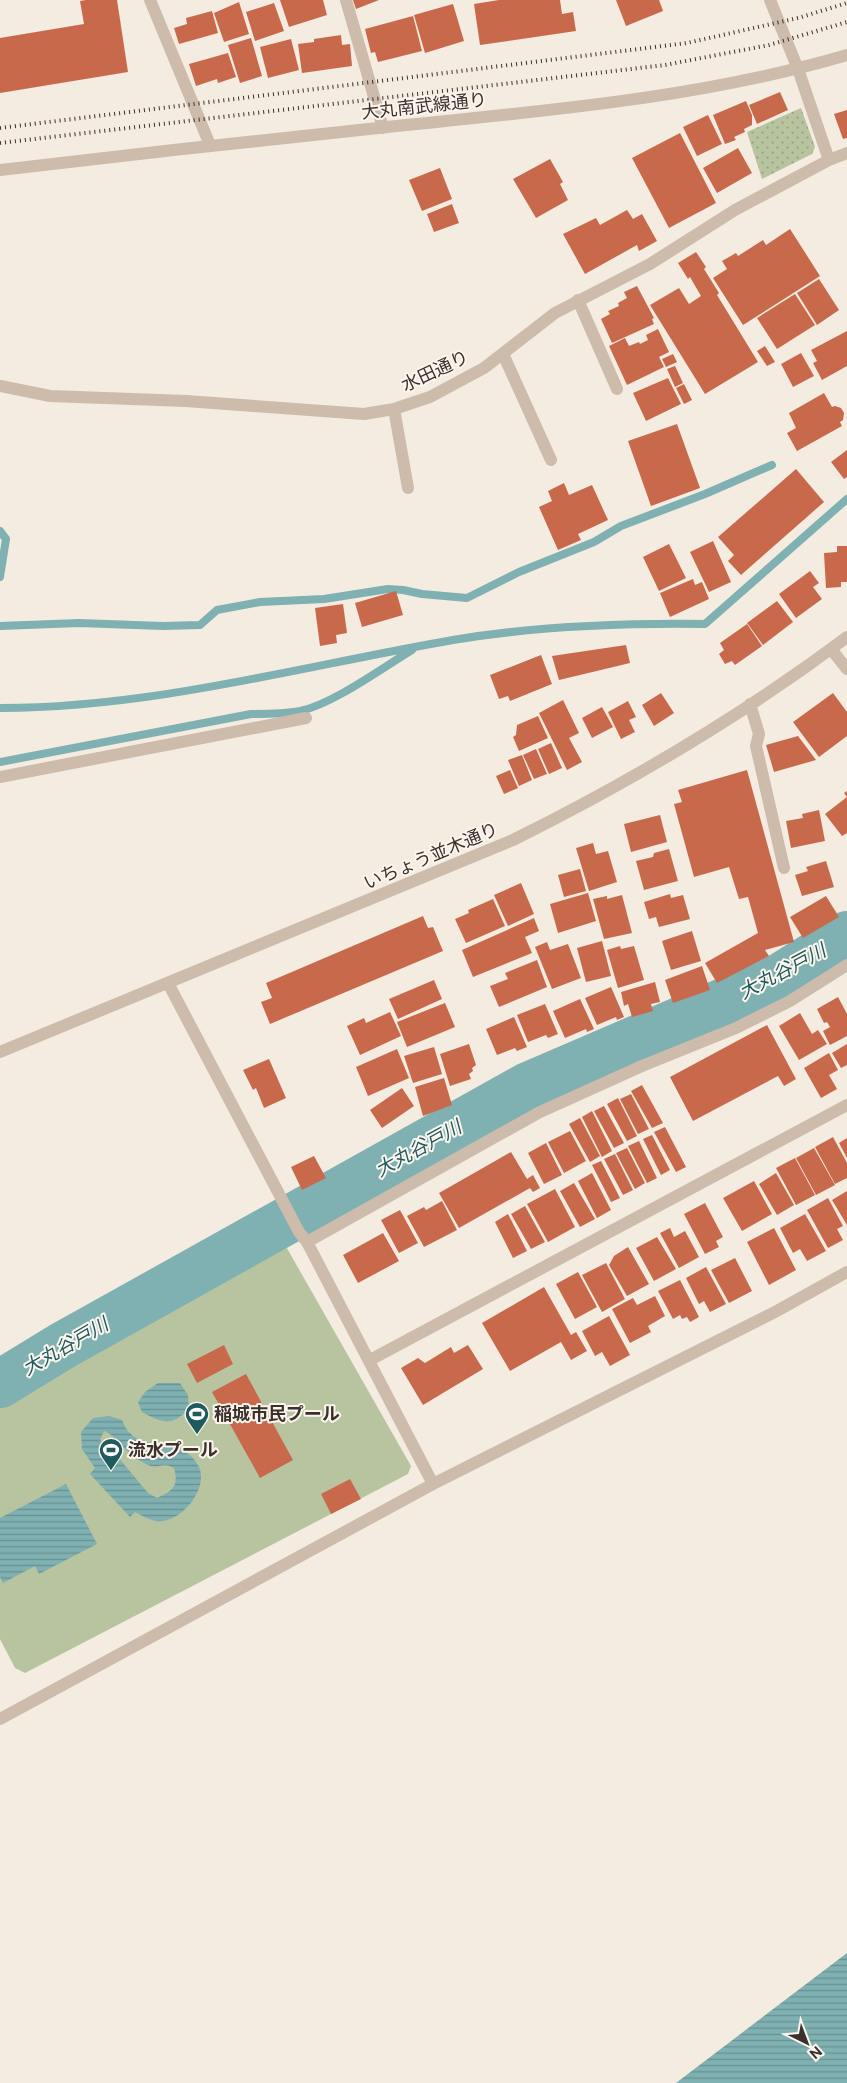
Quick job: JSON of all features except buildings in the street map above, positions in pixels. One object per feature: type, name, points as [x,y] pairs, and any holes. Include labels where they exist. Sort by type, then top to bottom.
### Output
[{"type":"street","points":[[150,0],[210,145]]},
{"type":"street","points":[[346,0],[357,31],[383,128]]},
{"type":"street","points":[[770,0],[798,69],[829,160]]},
{"type":"street","name":"大丸南武線通り","points":[[0,170],[210,145],[578,108],[701,88],[798,69],[847,55]]},
{"type":"street","name":"水田通り","points":[[0,386],[50,396],[186,401],[364,414],[394,409],[430,397],[484,368],[547,318],[578,300],[650,264],[735,210],[829,160],[847,153]]},
{"type":"street","points":[[578,300],[617,389]]},
{"type":"street","points":[[502,354],[551,460]]},
{"type":"street","points":[[394,409],[408,488]]},
{"type":"street","name":"いちょう並木通り","points":[[0,1052],[513,840],[571,812],[641,772],[750,704],[847,637]]},
{"type":"street","points":[[831,649],[847,670]]},
{"type":"street","points":[[750,704],[759,734],[756,746],[784,868]]},
{"type":"street","points":[[0,777],[306,718]]},
{"type":"street","points":[[307,1242],[540,1112],[642,1066],[736,1028],[790,1001],[847,965]]},
{"type":"street","points":[[168,983],[299,1232],[307,1242],[370,1360],[434,1484]]},
{"type":"street","points":[[370,1360],[847,1105]]},
{"type":"street","points":[[0,1719],[434,1484],[775,1312],[847,1272]]},
{"type":"green space","points":[[801,108],[815,147],[812,154],[762,179],[747,132]]},
{"type":"green space","name":"稲城市民プール","points":[[284,1243],[411,1466],[408,1474],[25,1673],[15,1668],[0,1639],[0,1403]]},
{"type":"water","points":[[158,1383],[180,1383],[188,1395],[189,1408],[172,1421],[161,1421],[142,1412],[138,1402],[145,1392]]},
{"type":"water","name":"流水プール","points":[[109,1416],[122,1420],[127,1430],[137,1438],[145,1442],[175,1447],[193,1457],[199,1467],[201,1476],[200,1485],[190,1504],[183,1511],[165,1521],[156,1521],[135,1512],[130,1517],[90,1474],[95,1468],[82,1449],[81,1432],[93,1418]],"holes":[[[104,1431],[132,1456],[146,1464],[151,1466],[167,1465],[174,1468],[176,1479],[171,1490],[157,1498],[148,1493],[117,1456],[100,1440]]]},
{"type":"water","points":[[66,1484],[97,1544],[39,1574],[35,1566],[3,1583],[0,1577],[0,1518]]},
{"type":"water","points":[[847,1953],[847,2083],[676,2083]]},
{"type":"waterway","points":[[0,626],[79,623],[163,626],[200,625],[217,610],[260,602],[324,599],[388,589],[467,598],[519,572],[594,542],[621,526],[705,494],[772,465]]},
{"type":"waterway","points":[[0,708],[57,706],[171,693],[228,684],[397,650],[516,631],[610,625],[705,624],[847,499]]},
{"type":"waterway","points":[[0,531],[6,539],[0,577]]},
{"type":"waterway","points":[[0,762],[251,714],[300,711],[342,693],[412,650]]},
{"type":"waterway","name":"大丸谷戸川","points":[[0,1384],[62,1346],[528,1086],[777,979],[847,935]]},
{"type":"railway","points":[[0,128],[687,43],[798,18],[847,3]]},
{"type":"railway","points":[[0,143],[665,65],[769,45],[847,22]]},
{"type":"place","name":"稲城市民プール","points":[[197,1435]]},
{"type":"place","name":"流水プール","points":[[111,1471]]}]
